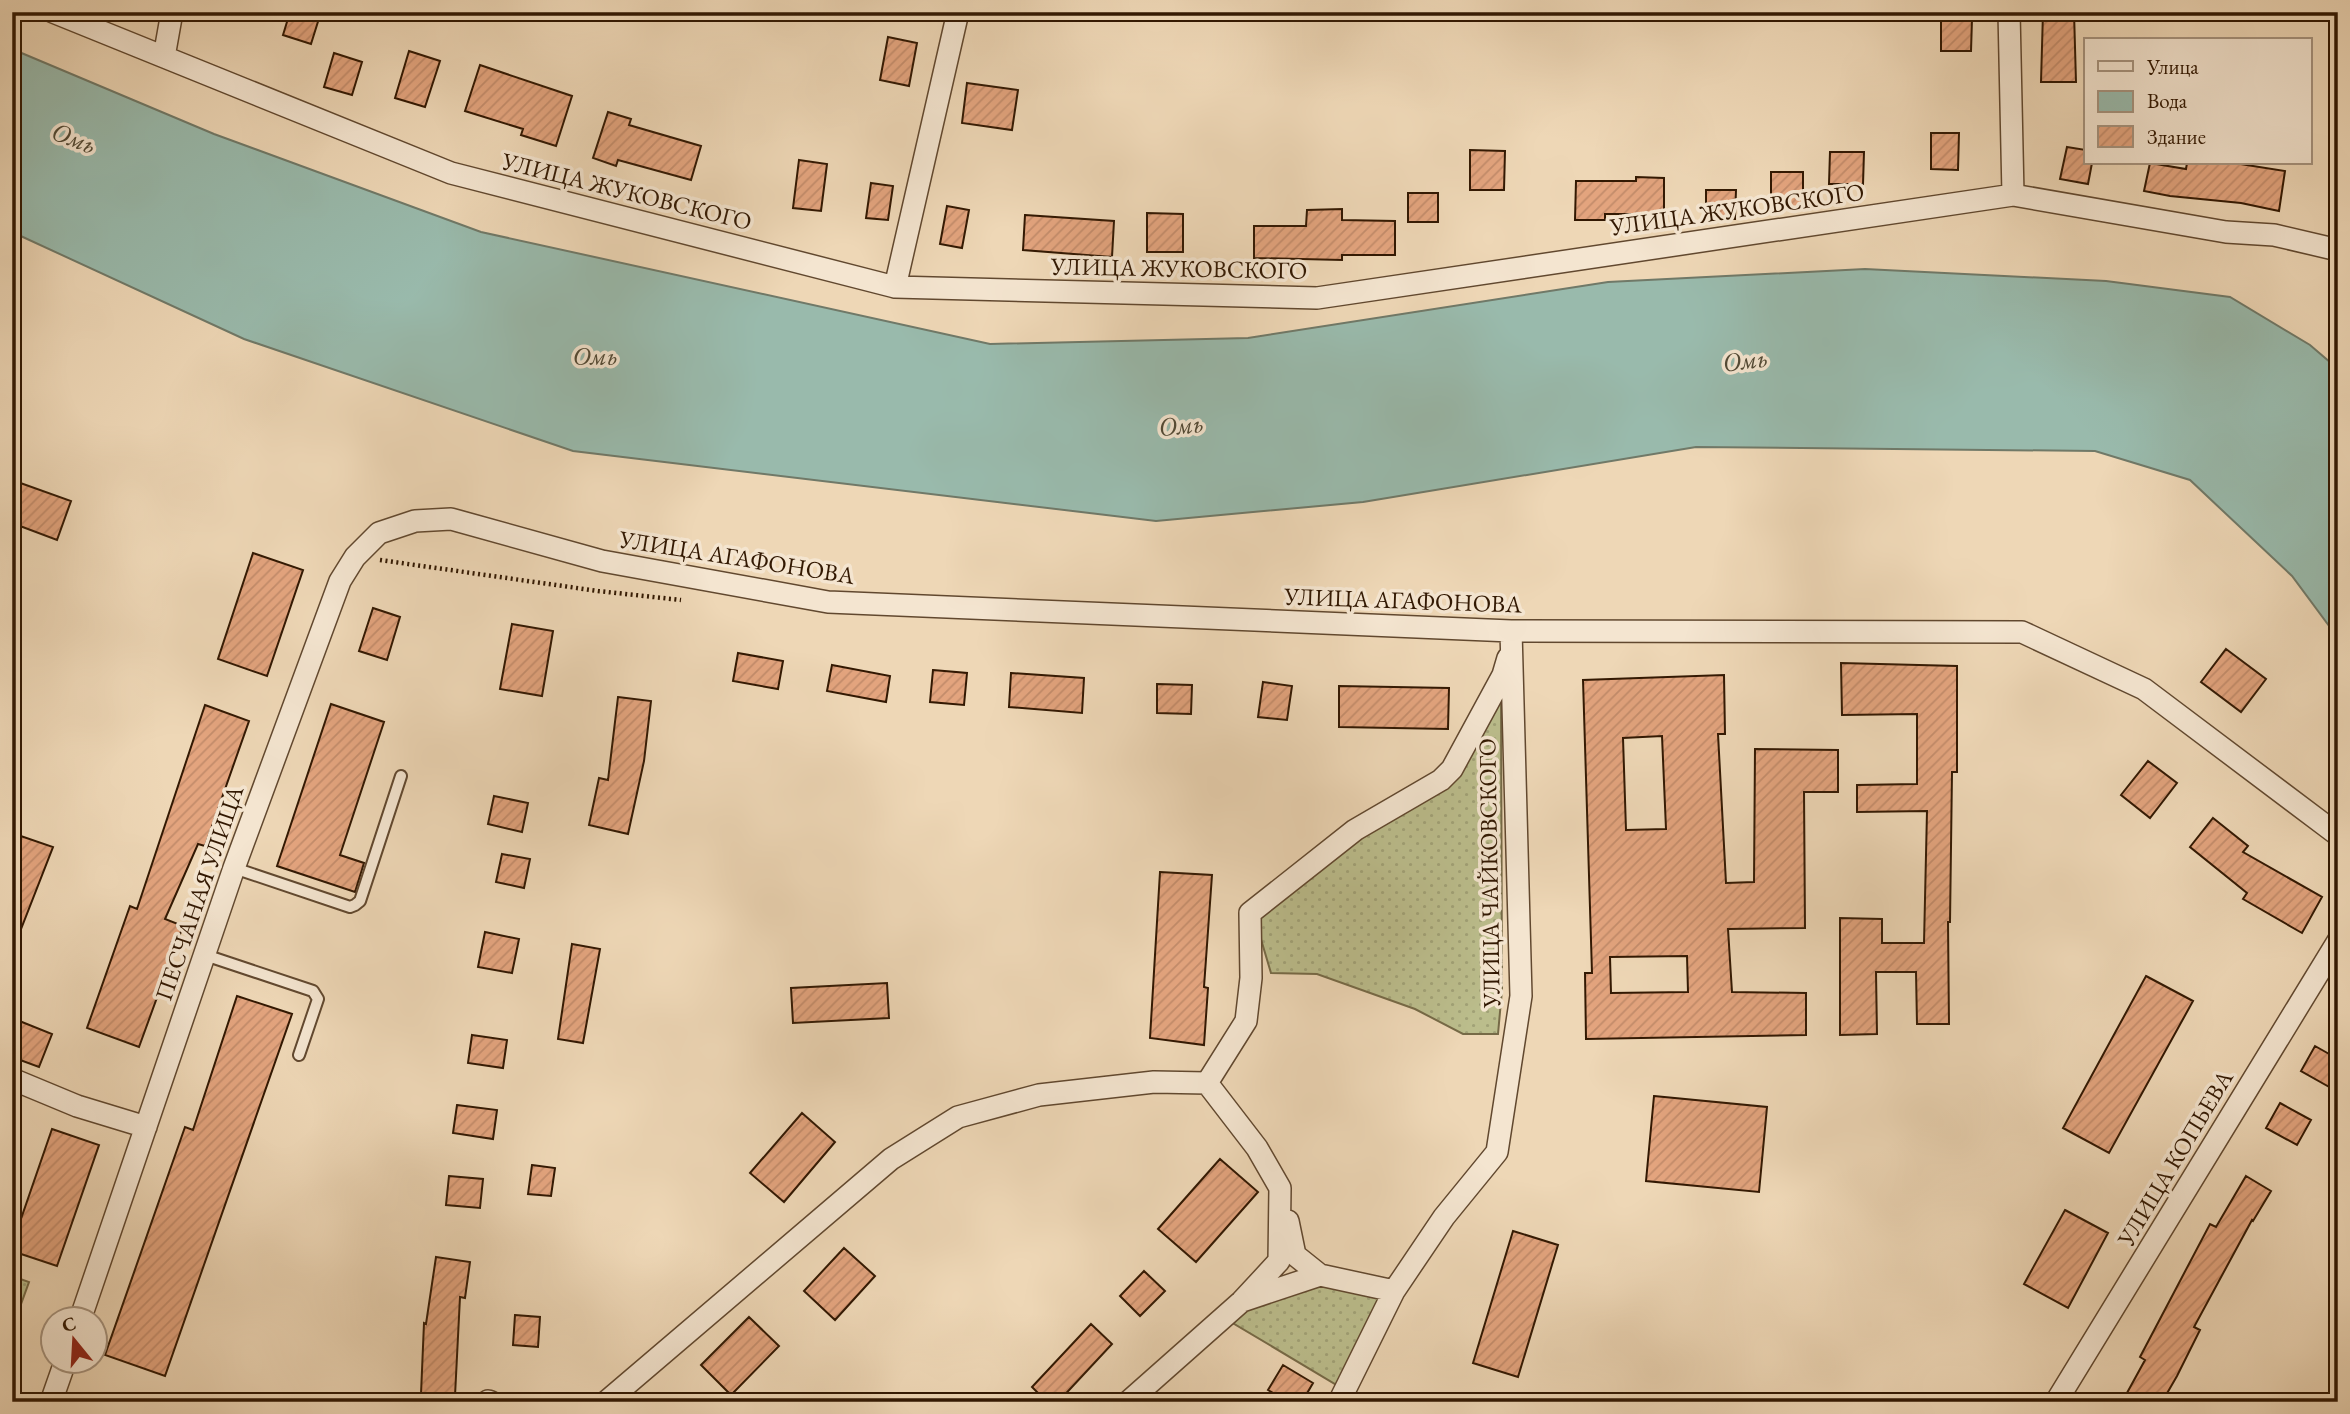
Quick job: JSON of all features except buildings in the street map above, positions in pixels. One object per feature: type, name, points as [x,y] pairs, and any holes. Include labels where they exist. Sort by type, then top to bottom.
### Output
[{"type":"street","name":"УЛИЦА ЖУКОВСКОГО","points":[[53,12],[451,173],[895,287],[1317,298],[2013,195],[2226,232],[2274,235],[2338,250]]},
{"type":"street","points":[[164,57],[172,12]]},
{"type":"street","points":[[895,287],[958,12]]},
{"type":"street","points":[[2009,12],[2013,195]]},
{"type":"street","name":"УЛИЦА АГАФОНОВА","points":[[415,521],[451,519],[602,561],[828,603],[1512,639],[2022,632],[2144,689],[2338,835]]},
{"type":"street","name":"ПЕСЧАНАЯ УЛИЦА","points":[[85,1306],[234,868],[340,581],[355,557],[379,533],[415,521]]},
{"type":"street","points":[[1207,1083],[1246,1021],[1251,978],[1250,913],[1355,830],[1441,780],[1452,769],[1503,676],[1512,639]]},
{"type":"street","name":"УЛИЦА ЧАЙКОВСКОГО","points":[[1339,1402],[1394,1291],[1444,1217],[1497,1152],[1521,996],[1512,639]]},
{"type":"street","name":"УЛИЦА КОПЬЕВА","points":[[2056,1402],[2338,941]]},
{"type":"street","points":[[12,1079],[77,1106],[146,1127]]},
{"type":"street","points":[[587,1402],[608,1400],[891,1159],[957,1117],[1038,1095],[1154,1082],[1207,1083]]},
{"type":"street","points":[[1207,1083],[1257,1148],[1280,1188],[1295,1255],[1320,1275],[1394,1291]]},
{"type":"street","points":[[1128,1402],[1242,1301],[1279,1261],[1280,1188]]},
{"type":"street","points":[[1242,1301],[1320,1275]]},
{"type":"street","points":[[51,1402],[60,1376]]},
{"type":"lane","points":[[234,868],[350,906],[355,905],[360,901],[401,776]]},
{"type":"lane","points":[[205,955],[316,994],[317,999],[299,1055]]},
{"type":"green space","points":[[1501,689],[1502,990],[1498,1034],[1463,1034],[1415,1009],[1317,974],[1271,973],[1255,919],[1367,830],[1449,781]]},
{"type":"green space","points":[[12,1276],[29,1282],[12,1329]]},
{"type":"green space","points":[[1320,1280],[1389,1293],[1340,1387],[1231,1322],[1247,1305]]},
{"type":"water","name":"Омь","points":[[12,49],[214,134],[481,232],[990,344],[1248,338],[1608,282],[1865,269],[2106,281],[2230,297],[2310,345],[2338,369],[2338,638],[2292,576],[2190,480],[2095,451],[1696,447],[1363,502],[1156,521],[573,451],[244,339],[12,232]]}]
